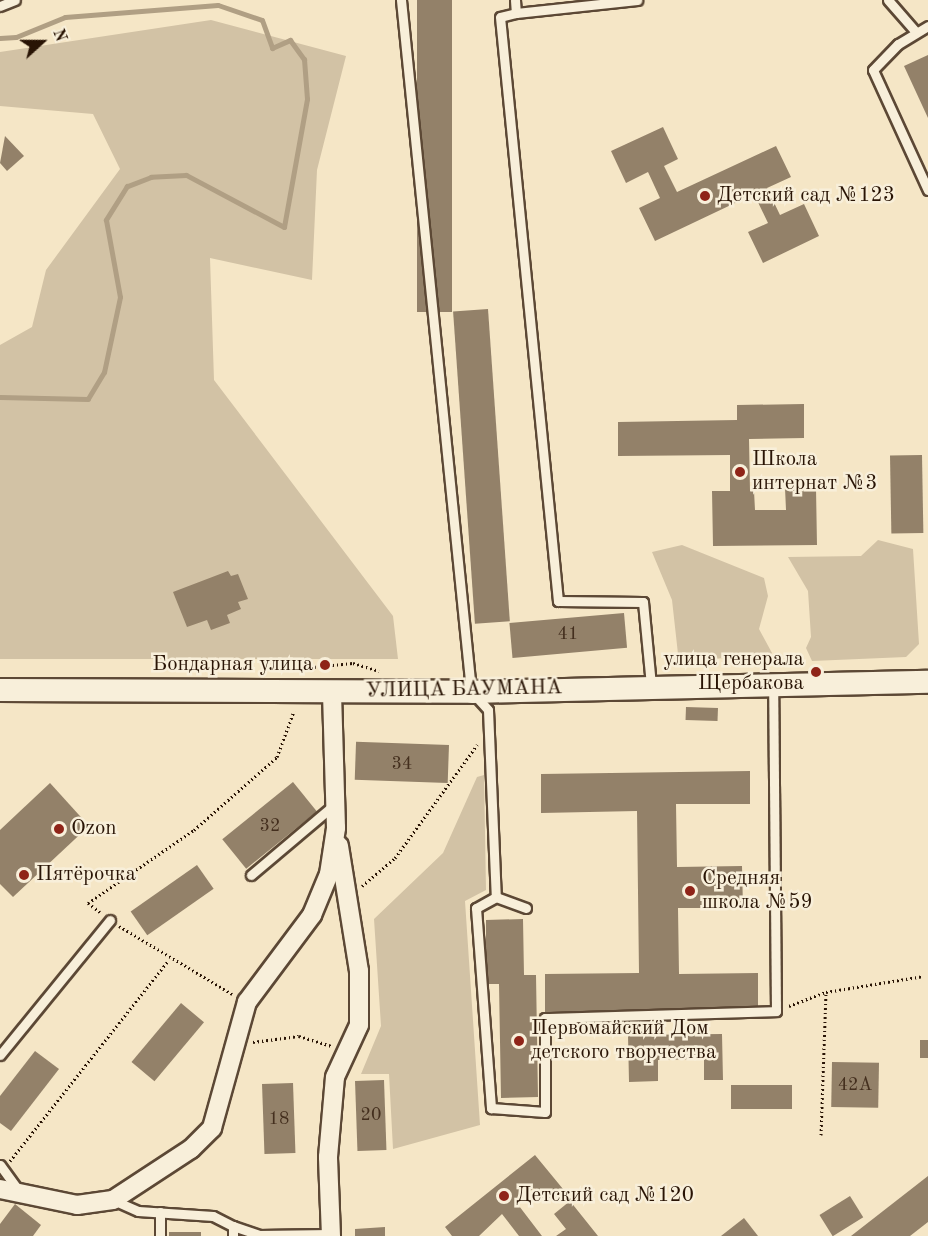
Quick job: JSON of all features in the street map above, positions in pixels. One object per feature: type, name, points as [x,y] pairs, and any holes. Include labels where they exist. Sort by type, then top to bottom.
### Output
[{"type":"street","name":"УЛИЦА БАУМАНА","points":[[0,690],[472,692],[651,685],[773,687],[928,682]]},
{"type":"street","points":[[331,1235],[334,1089],[345,1055],[359,1025],[359,971],[336,828],[332,692]]},
{"type":"street","points":[[0,1189],[19,1191],[77,1205],[113,1200],[191,1149],[212,1128],[231,1044],[247,1002],[312,915],[329,874],[336,828]]},
{"type":"lane","points":[[0,6],[15,0]]},
{"type":"lane","points":[[401,0],[472,692],[488,710],[490,728],[496,897]]},
{"type":"lane","points":[[515,0],[516,13]]},
{"type":"lane","points":[[637,0],[516,13],[501,17],[558,601],[643,602],[651,685]]},
{"type":"lane","points":[[888,0],[915,31]]},
{"type":"lane","points":[[928,26],[915,31],[873,70],[928,190]]},
{"type":"lane","points":[[526,908],[496,897],[476,908],[491,1108],[545,1112],[545,1018],[776,1011],[773,687]]},
{"type":"lane","points":[[251,875],[335,804]]},
{"type":"lane","points":[[0,1055],[110,920]]},
{"type":"lane","points":[[2,1167],[19,1191]]},
{"type":"lane","points":[[113,1200],[124,1208],[204,1215],[233,1231],[259,1235],[331,1235]]},
{"type":"lane","points":[[160,1212],[160,1236]]},
{"type":"path","points":[[247,1002],[169,960],[88,903],[194,830],[277,757],[294,710],[303,708]]},
{"type":"path","points":[[347,899],[395,858],[490,728]]},
{"type":"path","points":[[2,1167],[169,960]]},
{"type":"path","points":[[776,1011],[826,992],[924,976]]},
{"type":"path","points":[[820,1135],[826,992]]},
{"type":"path","points":[[231,1044],[299,1036],[331,1045],[345,1055]]},
{"type":"shaded area","points":[[211,20],[346,56],[317,170],[312,280],[210,258],[214,380],[393,616],[398,659],[0,659],[0,345],[32,327],[46,270],[120,169],[93,114],[0,106],[0,52]]},
{"type":"shaded area","points":[[878,540],[913,549],[919,644],[906,657],[812,661],[806,648],[811,637],[808,591],[788,557],[861,556]]},
{"type":"shaded area","points":[[682,545],[764,578],[768,596],[759,629],[772,653],[764,662],[732,657],[679,663],[672,600],[652,552]]},
{"type":"shaded area","points":[[484,775],[486,890],[465,901],[480,1125],[393,1149],[389,1074],[361,1074],[381,1026],[374,919],[443,853],[477,777]]},
{"type":"building","points":[[417,0],[452,0],[452,312],[417,312]]},
{"type":"building","points":[[928,55],[928,118],[904,66]]},
{"type":"building","name":"Детский сад №123","points":[[663,127],[678,159],[664,166],[677,192],[776,146],[791,177],[767,188],[780,215],[804,204],[819,236],[763,263],[748,232],[768,223],[754,194],[655,241],[639,208],[660,198],[648,172],[626,183],[611,151]]},
{"type":"building","points":[[5,136],[24,156],[7,171],[0,163]]},
{"type":"building","points":[[488,309],[510,621],[475,624],[453,311]]},
{"type":"building","name":"Школа интернат №3","points":[[804,404],[804,438],[749,439],[750,491],[754,491],[755,510],[786,510],[785,488],[816,488],[817,545],[713,546],[712,491],[730,491],[730,455],[618,456],[618,422],[737,420],[737,405]]},
{"type":"building","points":[[922,455],[923,533],[891,534],[890,456]]},
{"type":"building","points":[[228,571],[231,576],[238,574],[248,599],[238,602],[241,609],[227,615],[230,623],[211,630],[207,620],[187,627],[173,592]]},
{"type":"building","points":[[624,613],[627,648],[512,658],[509,623]]},
{"type":"building","points":[[686,707],[718,708],[718,721],[686,720]]},
{"type":"building","points":[[356,742],[449,745],[448,783],[355,780]]},
{"type":"building","name":"Средняя школа №59","points":[[750,771],[750,804],[676,804],[677,867],[742,866],[743,908],[678,908],[679,974],[758,973],[758,1010],[545,1012],[545,974],[639,973],[637,811],[541,813],[541,774]]},
{"type":"building","points":[[293,782],[317,812],[246,869],[222,839]]},
{"type":"building","points":[[50,783],[89,826],[13,897],[0,884],[0,830]]},
{"type":"building","points":[[197,865],[214,889],[147,935],[131,911]]},
{"type":"building","name":"Первомайский Дом детского творчества","points":[[523,919],[524,975],[536,975],[538,1097],[501,1098],[499,984],[486,984],[486,920]]},
{"type":"building","points":[[181,1003],[204,1022],[154,1081],[132,1062]]},
{"type":"building","points":[[722,1034],[723,1080],[704,1080],[704,1059],[658,1060],[658,1081],[629,1082],[628,1035]]},
{"type":"building","points":[[920,1040],[928,1040],[928,1058],[920,1058]]},
{"type":"building","points":[[35,1051],[59,1069],[11,1131],[0,1123],[0,1096]]},
{"type":"building","points":[[832,1062],[879,1063],[878,1108],[831,1107]]},
{"type":"building","points":[[384,1080],[386,1150],[357,1151],[355,1081]]},
{"type":"building","points":[[293,1083],[295,1153],[264,1154],[262,1084]]},
{"type":"building","points":[[731,1085],[792,1085],[792,1109],[731,1109]]},
{"type":"building","name":"Детский сад №120","points":[[535,1155],[563,1189],[545,1203],[534,1188],[516,1202],[542,1236],[519,1236],[502,1214],[479,1236],[452,1236],[445,1227]]},
{"type":"building","points":[[928,1176],[928,1222],[910,1236],[851,1236]]},
{"type":"building","points":[[850,1196],[863,1217],[833,1236],[819,1215]]},
{"type":"building","name":"Детский сад №120","points":[[570,1201],[598,1236],[556,1236],[566,1229],[554,1214]]},
{"type":"building","points":[[15,1204],[41,1225],[33,1236],[0,1236],[0,1224]]},
{"type":"building","points":[[744,1218],[758,1236],[721,1236]]},
{"type":"building","points":[[385,1227],[385,1236],[355,1236],[355,1229]]},
{"type":"building","points":[[169,1232],[201,1232],[201,1236],[169,1236]]},
{"type":"waterway","points":[[0,38],[16,37],[65,17],[218,5],[262,20],[272,48],[290,40],[304,59],[307,99],[284,227],[186,175],[151,177],[127,186],[106,220],[120,297],[104,372],[88,399],[0,397]]},
{"type":"place","name":"Детский сад №123","points":[[705,196]]},
{"type":"place","name":"Школа интернат №3","points":[[740,472]]},
{"type":"place","name":"Бондарная улица","points":[[325,665]]},
{"type":"place","name":"улица генерала Щербакова","points":[[816,672]]},
{"type":"place","name":"Ozon","points":[[59,829]]},
{"type":"place","name":"Пятёрочка","points":[[24,875]]},
{"type":"place","name":"Средняя школа №59","points":[[690,891]]},
{"type":"place","name":"Первомайский Дом детского творчества","points":[[519,1041]]},
{"type":"place","name":"Детский сад №120","points":[[504,1196]]}]
